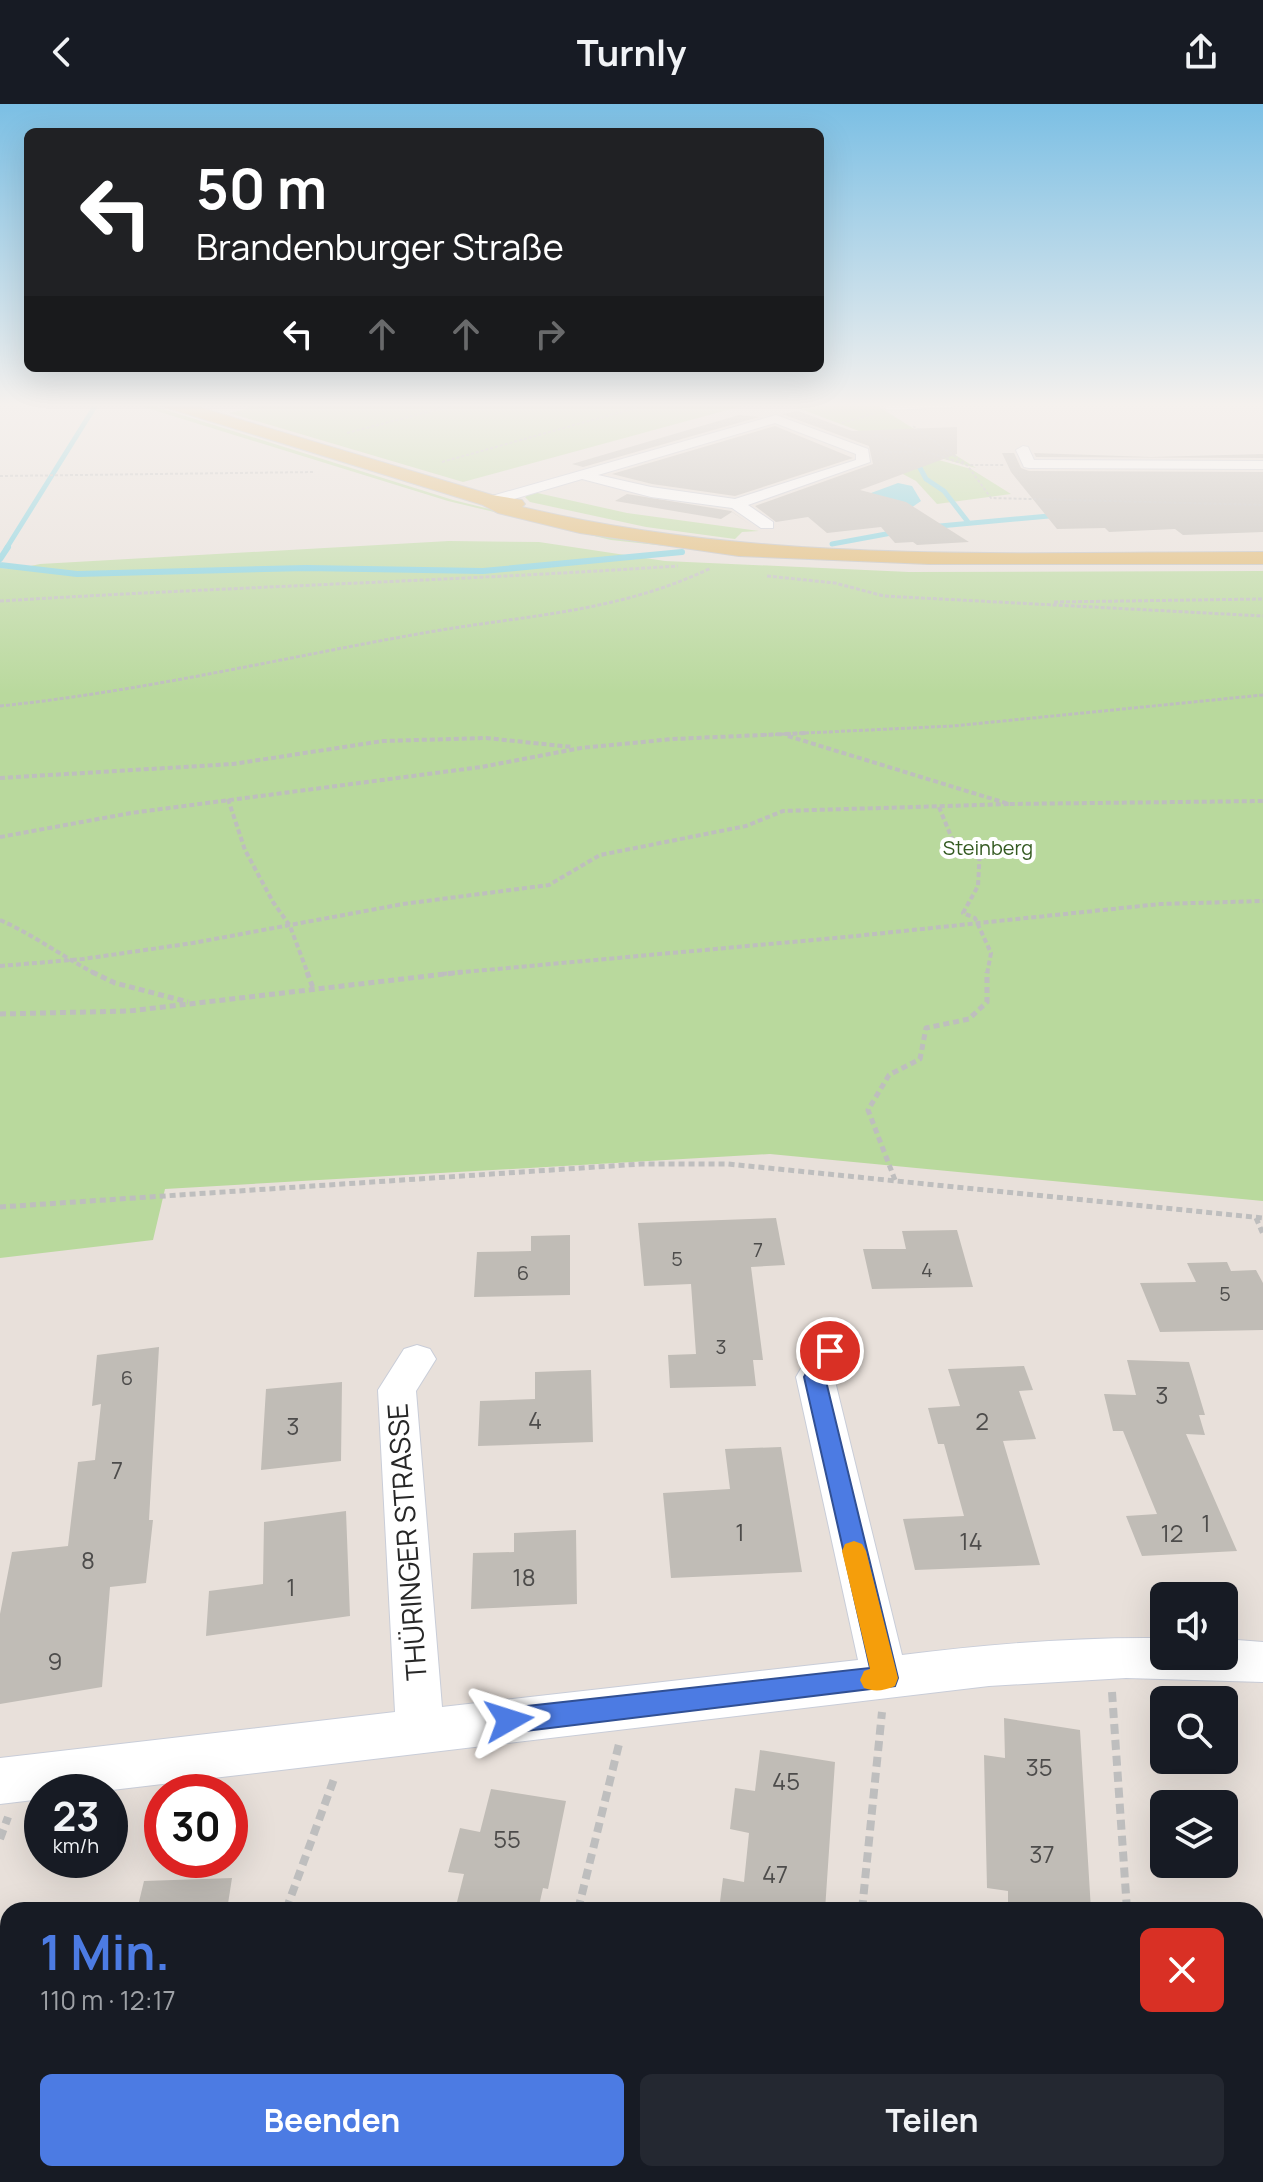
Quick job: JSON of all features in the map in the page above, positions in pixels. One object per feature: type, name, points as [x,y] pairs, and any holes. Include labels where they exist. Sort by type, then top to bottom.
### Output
[{"type":"main road","points":[[487,500],[518,504],[610,527],[774,551],[929,558],[1263,558]]},
{"type":"street","points":[[707,500],[736,504],[749,500]]},
{"type":"street","points":[[736,504],[767,525]]},
{"type":"street","points":[[830,1351],[815,1377],[885,1678]]},
{"type":"street","name":"THÜRINGER STRASSE","points":[[417,1359],[397,1390],[420,1730]]},
{"type":"street","points":[[0,1781],[996,1665],[1171,1656],[1263,1662]]},
{"type":"path","points":[[1068,500],[1263,505]]},
{"type":"path","points":[[0,706],[198,677],[435,631],[629,603],[684,583],[720,563]]},
{"type":"path","points":[[0,601],[268,584],[485,579],[691,564]]},
{"type":"path","points":[[762,575],[835,583],[884,596],[1263,616]]},
{"type":"path","points":[[1009,603],[1263,599]]},
{"type":"path","points":[[0,837],[131,813],[481,767],[581,748],[673,739],[953,726],[1263,695]]},
{"type":"path","points":[[783,734],[1009,804]]},
{"type":"path","points":[[0,778],[233,764],[383,741],[486,738],[581,748]]},
{"type":"path","points":[[228,799],[245,850],[273,902],[290,926],[313,988]]},
{"type":"path","points":[[0,966],[68,960],[290,926],[403,904],[549,885],[600,855],[746,826],[783,811],[1263,801]]},
{"type":"path","points":[[895,1180],[868,1110],[889,1075],[920,1059],[926,1028],[969,1019],[987,1002],[987,971],[991,953],[975,918],[963,913],[976,893],[983,864],[980,849],[953,841],[939,807]]},
{"type":"path","points":[[0,1014],[129,1011],[313,988],[1160,904],[1263,901]]},
{"type":"path","points":[[0,920],[34,935],[68,960],[115,983],[192,1003]]},
{"type":"path","points":[[0,1207],[641,1164],[728,1164],[1263,1218]]},
{"type":"path","points":[[1255,1217],[1263,1234]]},
{"type":"path","points":[[1109,1657],[1126,1902]]},
{"type":"path","points":[[863,1902],[885,1678]]},
{"type":"path","points":[[580,1902],[627,1708]]},
{"type":"path","points":[[289,1902],[349,1739]]},
{"type":"green space","points":[[445,500],[546,523],[694,549],[611,540]]},
{"type":"green space","points":[[528,500],[569,500],[627,513],[759,531],[742,532],[735,539],[646,527]]},
{"type":"green space","points":[[933,500],[967,500],[937,504]]},
{"type":"green space","name":"Steinberg","points":[[449,541],[539,542],[665,561],[909,572],[1263,571],[1263,1201],[770,1154],[165,1189],[153,1240],[0,1258],[0,568]]},
{"type":"water","points":[[852,500],[921,501],[911,508],[836,506]]},
{"type":"building","points":[[664,500],[731,511],[751,525],[732,512],[721,519],[615,501]]},
{"type":"building","points":[[772,500],[898,500],[969,542],[895,543],[881,527],[827,533],[808,517],[776,522],[755,506]]},
{"type":"building","points":[[1034,500],[1263,500],[1263,532],[1183,535],[1175,529],[1109,532],[1105,528],[1057,529]]},
{"type":"building","points":[[776,1218],[785,1265],[751,1267],[763,1360],[753,1360],[756,1386],[670,1388],[668,1355],[696,1354],[691,1284],[644,1286],[638,1223]]},
{"type":"building","points":[[957,1230],[973,1287],[872,1289],[863,1249],[906,1249],[902,1231]]},
{"type":"building","points":[[570,1235],[570,1295],[474,1297],[477,1252],[531,1251],[531,1236]]},
{"type":"building","points":[[1227,1262],[1231,1271],[1256,1270],[1263,1283],[1263,1330],[1160,1332],[1140,1283],[1196,1282],[1187,1263]]},
{"type":"building","points":[[159,1347],[149,1520],[153,1520],[146,1583],[110,1587],[102,1687],[0,1704],[0,1614],[12,1552],[68,1546],[78,1462],[95,1460],[101,1404],[92,1406],[97,1355]]},
{"type":"building","points":[[1127,1360],[1189,1362],[1205,1415],[1199,1415],[1205,1435],[1186,1434],[1237,1551],[1142,1556],[1126,1516],[1157,1514],[1123,1431],[1113,1431],[1104,1394],[1136,1395]]},
{"type":"building","points":[[1024,1366],[1033,1390],[1019,1391],[1036,1439],[1003,1441],[1040,1565],[915,1570],[903,1519],[964,1516],[944,1444],[938,1444],[928,1408],[960,1406],[948,1369]]},
{"type":"building","points":[[591,1370],[593,1442],[478,1446],[480,1401],[535,1399],[535,1372]]},
{"type":"building","points":[[342,1382],[341,1461],[261,1470],[266,1389]]},
{"type":"building","points":[[781,1447],[802,1572],[671,1578],[663,1493],[730,1489],[725,1449]]},
{"type":"building","points":[[346,1511],[350,1616],[206,1636],[209,1591],[263,1584],[264,1522]]},
{"type":"building","points":[[576,1530],[577,1604],[471,1609],[473,1553],[514,1552],[514,1533]]},
{"type":"building","points":[[1004,1718],[1080,1730],[1091,1902],[1008,1902],[1008,1891],[987,1888],[984,1755],[1005,1758]]},
{"type":"building","points":[[760,1750],[835,1762],[826,1902],[720,1902],[723,1878],[744,1882],[749,1833],[730,1829],[735,1788],[755,1791]]},
{"type":"building","points":[[491,1789],[566,1801],[548,1889],[543,1888],[540,1902],[457,1902],[464,1874],[448,1872],[460,1828],[480,1832]]},
{"type":"building","points":[[232,1878],[228,1902],[139,1902],[144,1881]]},
{"type":"waterway","points":[[6,549],[37,500]]},
{"type":"waterway","points":[[951,500],[968,522]]},
{"type":"waterway","points":[[929,527],[1060,515]]},
{"type":"waterway","points":[[832,544],[897,532]]},
{"type":"waterway","points":[[0,559],[8,547]]},
{"type":"waterway","points":[[0,565],[77,574],[306,568],[483,571],[682,552]]},
{"type":"slow traffic","points":[[854,1551],[885,1678],[873,1680]]},
{"type":"route","points":[[509,1720],[885,1678],[838,1487],[815,1377],[830,1351]]}]
